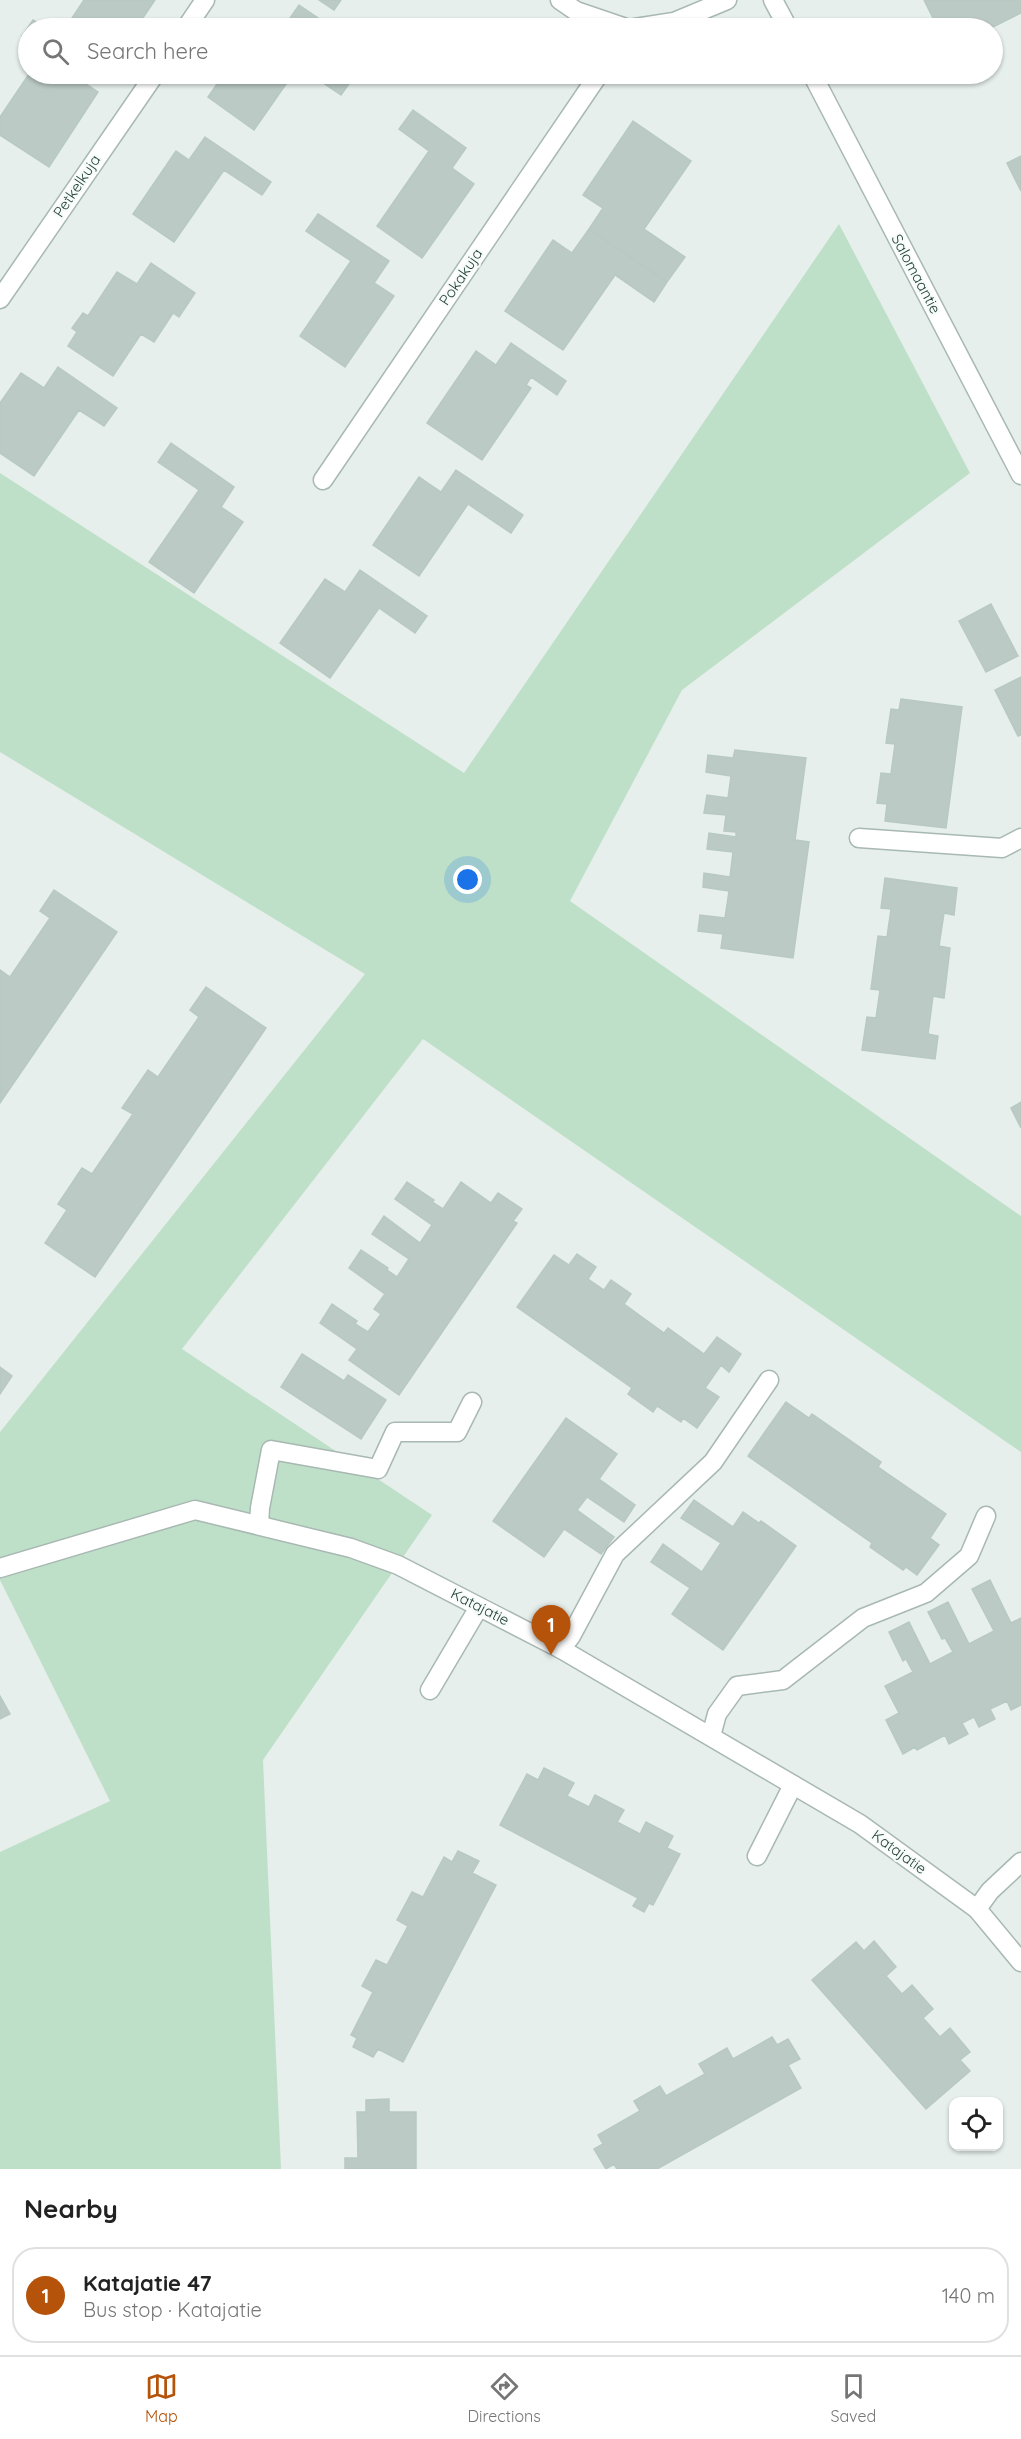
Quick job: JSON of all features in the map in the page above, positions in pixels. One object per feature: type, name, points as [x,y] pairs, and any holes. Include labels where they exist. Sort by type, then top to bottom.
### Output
[{"type":"street","points":[[193,18],[205,0]]},
{"type":"street","points":[[560,0],[576,11],[597,18]]},
{"type":"street","points":[[684,18],[727,0]]},
{"type":"street","points":[[773,0],[783,18]]},
{"type":"street","name":"Petkelkuja","points":[[0,299],[148,84]]},
{"type":"street","name":"Pokakuja","points":[[323,480],[592,84]]},
{"type":"street","name":"Salomaantie","points":[[817,84],[1021,475]]},
{"type":"street","points":[[859,838],[1002,848],[1021,838]]},
{"type":"street","points":[[561,1649],[571,1636],[615,1554],[713,1462],[769,1380]]},
{"type":"street","points":[[259,1525],[271,1450],[378,1468],[395,1432],[457,1432],[472,1402]]},
{"type":"street","name":"Katajatie","points":[[0,1568],[195,1510],[351,1548],[398,1564],[561,1649],[860,1824],[977,1909],[1021,1962]]},
{"type":"street","points":[[711,1736],[717,1714],[737,1686],[783,1680],[863,1618],[926,1593],[969,1556],[986,1516]]},
{"type":"street","points":[[429,1690],[479,1606]]},
{"type":"street","points":[[757,1856],[793,1785]]},
{"type":"street","points":[[977,1909],[990,1891],[1021,1862]]},
{"type":"green space","points":[[839,224],[970,473],[682,690],[570,901],[1021,1216],[1021,1452],[423,1039],[182,1349],[432,1515],[263,1760],[281,2169],[0,2169],[0,1852],[110,1801],[0,1580],[0,1432],[365,974],[0,752],[0,473],[464,773]]},
{"type":"building","points":[[84,0],[155,0],[143,18],[72,18]]},
{"type":"building","points":[[319,0],[341,0],[334,10]]},
{"type":"building","points":[[924,0],[1021,0],[1021,13],[1003,22],[1003,18],[933,18]]},
{"type":"building","points":[[299,5],[318,18],[290,18]]},
{"type":"building","points":[[22,84],[86,84],[98,92],[49,167],[0,135],[0,117]]},
{"type":"building","points":[[217,84],[286,84],[254,130],[208,97]]},
{"type":"building","points":[[325,84],[349,84],[341,95]]},
{"type":"building","points":[[413,110],[466,148],[452,168],[474,184],[422,258],[377,226],[429,151],[399,129]]},
{"type":"building","points":[[633,121],[691,161],[644,229],[685,257],[667,282],[589,229],[603,208],[583,195]]},
{"type":"building","points":[[205,137],[271,182],[262,195],[224,170],[174,242],[133,214],[176,151],[189,160]]},
{"type":"building","points":[[1021,156],[1021,191],[1007,163]]},
{"type":"building","points":[[318,214],[389,261],[374,283],[394,296],[345,367],[300,336],[351,261],[306,231]]},
{"type":"building","points":[[589,229],[667,282],[654,302],[615,275],[563,350],[505,311],[553,240],[572,253]]},
{"type":"building","points":[[151,263],[195,293],[179,317],[173,313],[154,342],[141,334],[113,376],[68,346],[77,332],[72,328],[83,313],[88,316],[117,272],[137,284]]},
{"type":"building","points":[[511,343],[566,381],[557,395],[531,377],[526,385],[531,388],[482,460],[427,423],[476,351],[496,365]]},
{"type":"building","points":[[58,367],[117,408],[104,426],[79,410],[34,476],[0,453],[0,403],[21,373],[44,388]]},
{"type":"building","points":[[171,443],[234,487],[221,507],[243,522],[194,593],[149,562],[199,490],[158,462]]},
{"type":"building","points":[[456,470],[523,515],[511,533],[468,504],[419,576],[373,545],[419,477],[441,492]]},
{"type":"building","points":[[360,570],[427,616],[415,633],[379,608],[330,678],[280,643],[325,579],[345,592]]},
{"type":"building","points":[[991,604],[1018,656],[986,672],[959,621]]},
{"type":"building","points":[[1021,677],[1021,735],[1018,736],[995,690]]},
{"type":"building","points":[[901,699],[962,707],[946,828],[885,821],[887,804],[877,803],[881,773],[891,774],[895,744],[886,743],[891,709],[899,710]]},
{"type":"building","points":[[735,750],[806,758],[795,840],[809,842],[793,958],[721,948],[723,934],[698,931],[700,915],[725,918],[729,891],[703,887],[704,873],[730,877],[733,852],[707,849],[709,833],[736,837],[736,832],[724,831],[726,815],[704,813],[707,795],[728,798],[731,776],[706,772],[708,755],[733,758]]},
{"type":"building","points":[[885,878],[957,888],[954,915],[944,913],[939,946],[950,948],[944,998],[933,996],[928,1034],[938,1036],[935,1059],[862,1050],[867,1017],[876,1018],[880,990],[871,989],[878,936],[887,937],[891,909],[881,908]]},
{"type":"building","points":[[54,890],[117,932],[0,1103],[0,970],[10,977],[50,918],[40,911]]},
{"type":"building","points":[[206,987],[266,1028],[95,1277],[45,1243],[67,1210],[58,1204],[82,1168],[92,1174],[133,1114],[122,1108],[148,1070],[158,1077],[199,1017],[190,1010]]},
{"type":"building","points":[[1021,1102],[1021,1128],[1011,1108]]},
{"type":"building","points":[[407,1182],[434,1200],[432,1202],[443,1209],[461,1182],[491,1203],[498,1193],[522,1209],[513,1221],[517,1223],[399,1395],[349,1360],[357,1349],[320,1323],[332,1304],[357,1321],[355,1324],[368,1332],[381,1314],[374,1309],[385,1294],[349,1268],[361,1250],[388,1268],[387,1270],[397,1277],[409,1259],[372,1234],[384,1216],[420,1243],[432,1225],[395,1199]]},
{"type":"building","points":[[577,1254],[596,1267],[588,1279],[604,1290],[611,1280],[631,1294],[624,1304],[664,1333],[668,1328],[704,1354],[717,1337],[741,1354],[729,1372],[721,1365],[705,1388],[719,1397],[697,1428],[683,1418],[681,1422],[657,1406],[653,1412],[628,1394],[632,1388],[517,1307],[554,1255],[569,1265]]},
{"type":"building","points":[[302,1354],[344,1381],[348,1375],[386,1400],[361,1439],[281,1387]]},
{"type":"building","points":[[0,1367],[12,1376],[0,1394]]},
{"type":"building","points":[[786,1402],[809,1418],[812,1414],[881,1462],[878,1467],[946,1514],[930,1538],[939,1545],[917,1575],[906,1567],[903,1570],[870,1547],[872,1543],[748,1456]]},
{"type":"building","points":[[566,1418],[617,1454],[599,1479],[635,1505],[624,1522],[587,1497],[577,1510],[614,1537],[601,1554],[564,1529],[544,1557],[493,1521]]},
{"type":"building","points":[[694,1500],[733,1527],[743,1512],[759,1523],[761,1521],[796,1546],[723,1650],[672,1614],[690,1588],[651,1562],[663,1544],[702,1572],[721,1543],[681,1518]]},
{"type":"building","points":[[990,1580],[1011,1623],[1021,1618],[1021,1705],[1011,1710],[1007,1701],[990,1709],[995,1719],[979,1727],[974,1717],[962,1723],[968,1734],[949,1744],[945,1735],[917,1750],[915,1747],[903,1754],[886,1720],[899,1713],[885,1686],[913,1672],[906,1659],[903,1661],[889,1632],[909,1622],[930,1664],[953,1652],[945,1638],[942,1639],[928,1612],[948,1602],[969,1644],[994,1631],[972,1589]]},
{"type":"building","points":[[0,1696],[10,1714],[0,1719]]},
{"type":"building","points":[[544,1768],[574,1783],[567,1796],[589,1807],[595,1795],[624,1810],[617,1822],[640,1834],[646,1822],[673,1836],[667,1848],[680,1854],[653,1905],[649,1903],[644,1912],[633,1906],[638,1898],[500,1825],[527,1774],[538,1780]]},
{"type":"building","points":[[458,1851],[479,1861],[472,1873],[496,1885],[403,2062],[378,2049],[373,2057],[353,2047],[357,2038],[351,2035],[373,1992],[362,1986],[376,1960],[387,1965],[408,1926],[397,1920],[412,1892],[423,1897],[444,1857],[452,1862]]},
{"type":"building","points":[[874,1941],[896,1967],[886,1976],[902,1994],[912,1985],[933,2009],[923,2018],[940,2037],[950,2028],[970,2052],[960,2060],[970,2071],[926,2109],[812,1980],[856,1942],[864,1951]]},
{"type":"building","points":[[772,2037],[777,2045],[788,2039],[800,2059],[788,2065],[801,2088],[657,2169],[617,2169],[614,2164],[606,2169],[594,2149],[603,2144],[598,2135],[640,2111],[634,2101],[660,2086],[666,2096],[705,2074],[699,2064],[727,2048],[733,2059]]},
{"type":"building","points":[[389,2099],[389,2112],[416,2112],[416,2169],[345,2169],[345,2158],[358,2158],[357,2112],[366,2112],[366,2100]]},
{"type":"place","name":"Katajatie 47","points":[[551,1655]]}]
